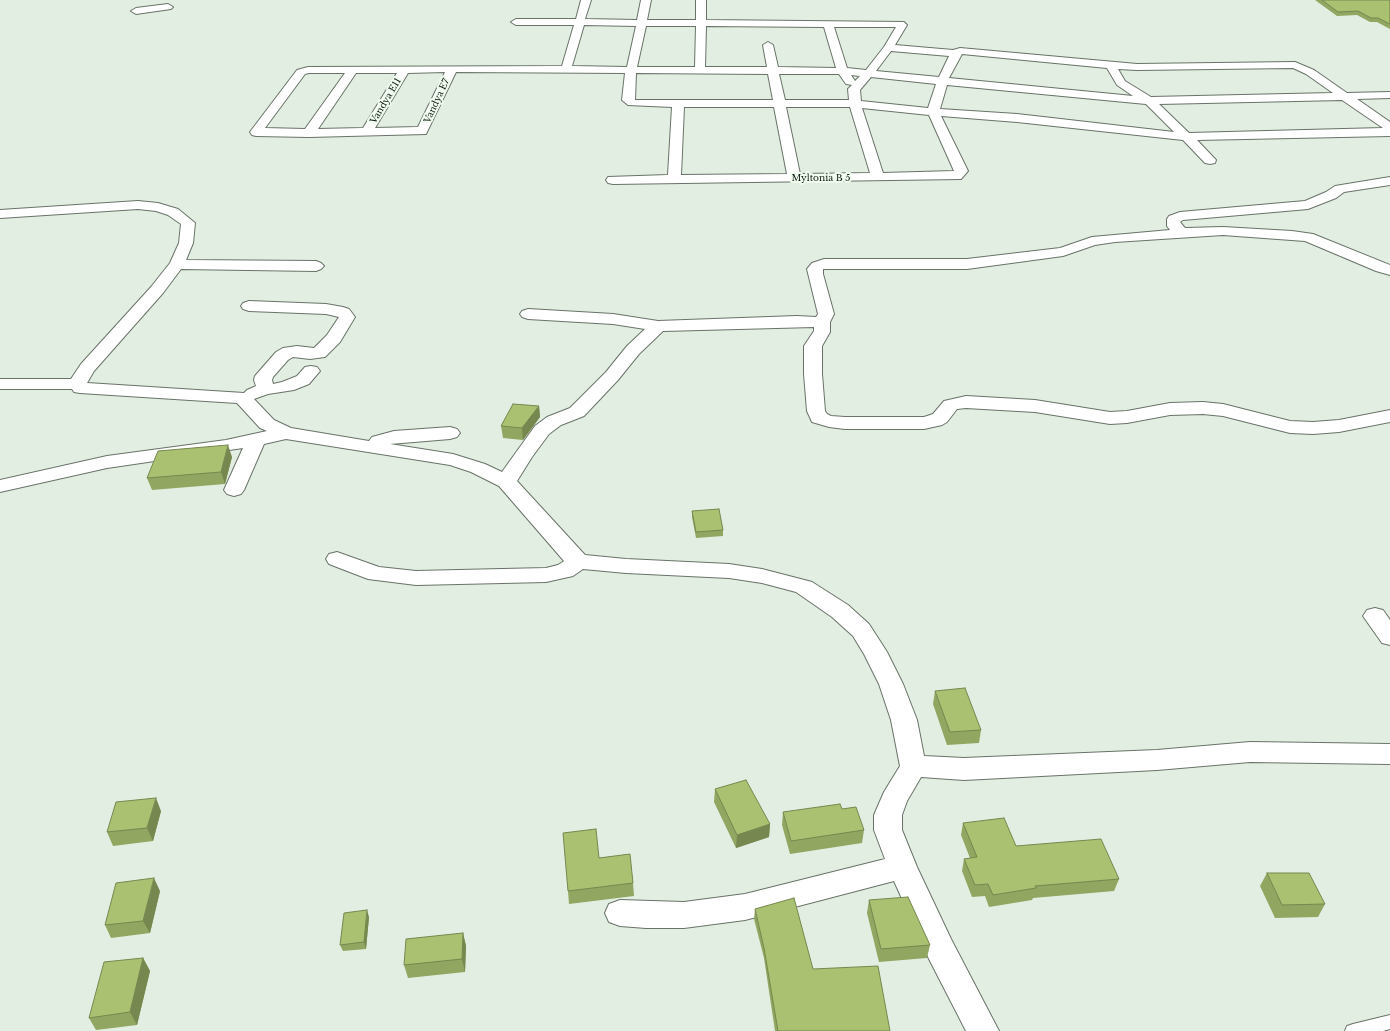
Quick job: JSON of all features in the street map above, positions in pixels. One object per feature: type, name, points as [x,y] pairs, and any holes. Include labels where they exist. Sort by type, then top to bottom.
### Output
[{"type":"street","points":[[566,70],[578,23],[586,0]]},
{"type":"street","points":[[646,0],[631,71],[628,100],[635,104],[856,104],[928,112],[1017,118],[1186,137],[1390,132]]},
{"type":"street","points":[[700,71],[701,0]]},
{"type":"street","points":[[137,10],[168,7]]},
{"type":"street","points":[[516,22],[901,24],[902,25],[888,48],[869,73],[854,89]]},
{"type":"street","points":[[828,23],[842,71],[854,89],[856,104],[878,177]]},
{"type":"street","points":[[768,46],[794,178]]},
{"type":"street","points":[[888,48],[956,54]]},
{"type":"street","points":[[928,112],[957,52],[965,51],[1152,68],[1299,66],[1310,72],[1390,128]]},
{"type":"street","points":[[1017,118],[1037,58]]},
{"type":"street","points":[[1111,65],[1120,83],[1149,101],[1210,160]]},
{"type":"street","name":"Vandya E11","points":[[367,132],[405,69]]},
{"type":"street","points":[[367,132],[258,133],[256,130],[301,72],[308,70],[452,69],[842,71],[1149,101],[1390,95]]},
{"type":"street","name":"Vandya E7","points":[[367,132],[421,132],[452,69]]},
{"type":"street","points":[[308,133],[353,70]]},
{"type":"street","points":[[1104,96],[1120,83]]},
{"type":"street","points":[[674,180],[678,103]]},
{"type":"street","points":[[860,118],[900,117],[928,112]]},
{"type":"street","name":"Myltonia B 5","points":[[613,180],[948,177],[959,174],[961,171],[928,112]]},
{"type":"street","points":[[1181,233],[1174,226],[1173,222],[1174,219],[1180,216],[1308,205],[1331,195],[1340,189],[1390,182]]},
{"type":"street","points":[[0,214],[138,205],[158,207],[173,212],[188,223],[186,244],[177,264],[157,290],[87,368],[77,384]]},
{"type":"street","points":[[1390,270],[1381,268],[1308,237],[1223,231],[1181,233],[1092,241],[1064,252],[967,264],[839,264],[817,266],[814,269],[826,314],[822,322],[822,332],[816,339],[813,346],[813,374],[816,412],[819,418],[845,423],[924,423],[935,421],[940,418],[951,405],[966,402],[1035,406],[1110,418],[1127,417],[1170,409],[1203,408],[1223,410],[1290,427],[1313,428],[1339,426],[1390,416]]},
{"type":"street","points":[[177,264],[316,266]]},
{"type":"street","points":[[249,306],[326,309],[343,312],[347,317],[334,338],[318,353],[310,354],[297,351],[289,352],[282,356],[264,376],[263,380],[266,389]]},
{"type":"street","points":[[528,314],[613,319],[658,326],[789,321],[822,322]]},
{"type":"street","points":[[506,482],[523,455],[542,430],[554,421],[576,412],[612,376],[632,350],[658,326]]},
{"type":"street","points":[[0,384],[77,384],[80,388],[197,394],[242,398],[266,389],[275,389],[288,386],[304,380],[311,371]]},
{"type":"street","points":[[242,398],[267,424],[286,432],[453,460],[478,468],[506,482],[574,558],[579,561],[618,566],[704,569],[756,575],[804,587],[824,599],[861,630],[875,652],[891,684],[904,720],[913,766],[894,800],[888,815],[888,830],[902,867],[940,949],[983,1031]]},
{"type":"street","points":[[0,486],[107,462],[226,446],[286,432]]},
{"type":"street","points":[[374,447],[379,441],[394,437],[450,433]]},
{"type":"street","points":[[234,490],[256,440]]},
{"type":"street","points":[[337,559],[376,574],[416,578],[546,575],[565,571],[579,561]]},
{"type":"street","points":[[1376,616],[1390,637]]},
{"type":"street","points":[[913,766],[972,769],[1157,760],[1250,752],[1390,754]]},
{"type":"street","points":[[620,913],[684,915],[745,907],[902,867]]},
{"type":"lane","points":[[1352,1031],[1390,1022]]},
{"type":"building","points":[[1322,0],[1390,0],[1390,24],[1378,18],[1371,18],[1358,11],[1338,12]]},
{"type":"building","points":[[513,404],[539,406],[522,428],[501,426]]},
{"type":"building","points":[[228,445],[221,472],[147,478],[158,451]]},
{"type":"building","points":[[719,509],[723,530],[696,532],[692,511]]},
{"type":"building","points":[[965,688],[981,730],[950,732],[935,691]]},
{"type":"building","points":[[746,780],[770,824],[737,835],[715,789]]},
{"type":"building","points":[[156,798],[147,828],[107,832],[116,802]]},
{"type":"building","points":[[840,804],[842,809],[856,807],[864,830],[791,841],[783,812]]},
{"type":"building","points":[[1004,818],[1016,846],[1101,839],[1119,879],[1035,886],[1036,888],[993,895],[988,884],[975,885],[964,859],[977,857],[963,823]]},
{"type":"building","points":[[596,829],[599,858],[630,854],[633,883],[568,891],[563,833]]},
{"type":"building","points":[[1267,873],[1309,873],[1325,904],[1282,905]]},
{"type":"building","points":[[154,878],[143,921],[105,925],[116,883]]},
{"type":"building","points":[[908,897],[930,945],[881,949],[869,900]]},
{"type":"building","points":[[794,898],[813,969],[878,966],[890,1031],[778,1031],[764,948],[755,909]]},
{"type":"building","points":[[367,910],[364,942],[340,945],[344,913]]},
{"type":"building","points":[[463,933],[462,959],[404,965],[406,939]]},
{"type":"building","points":[[143,958],[130,1012],[89,1018],[104,962]]}]
